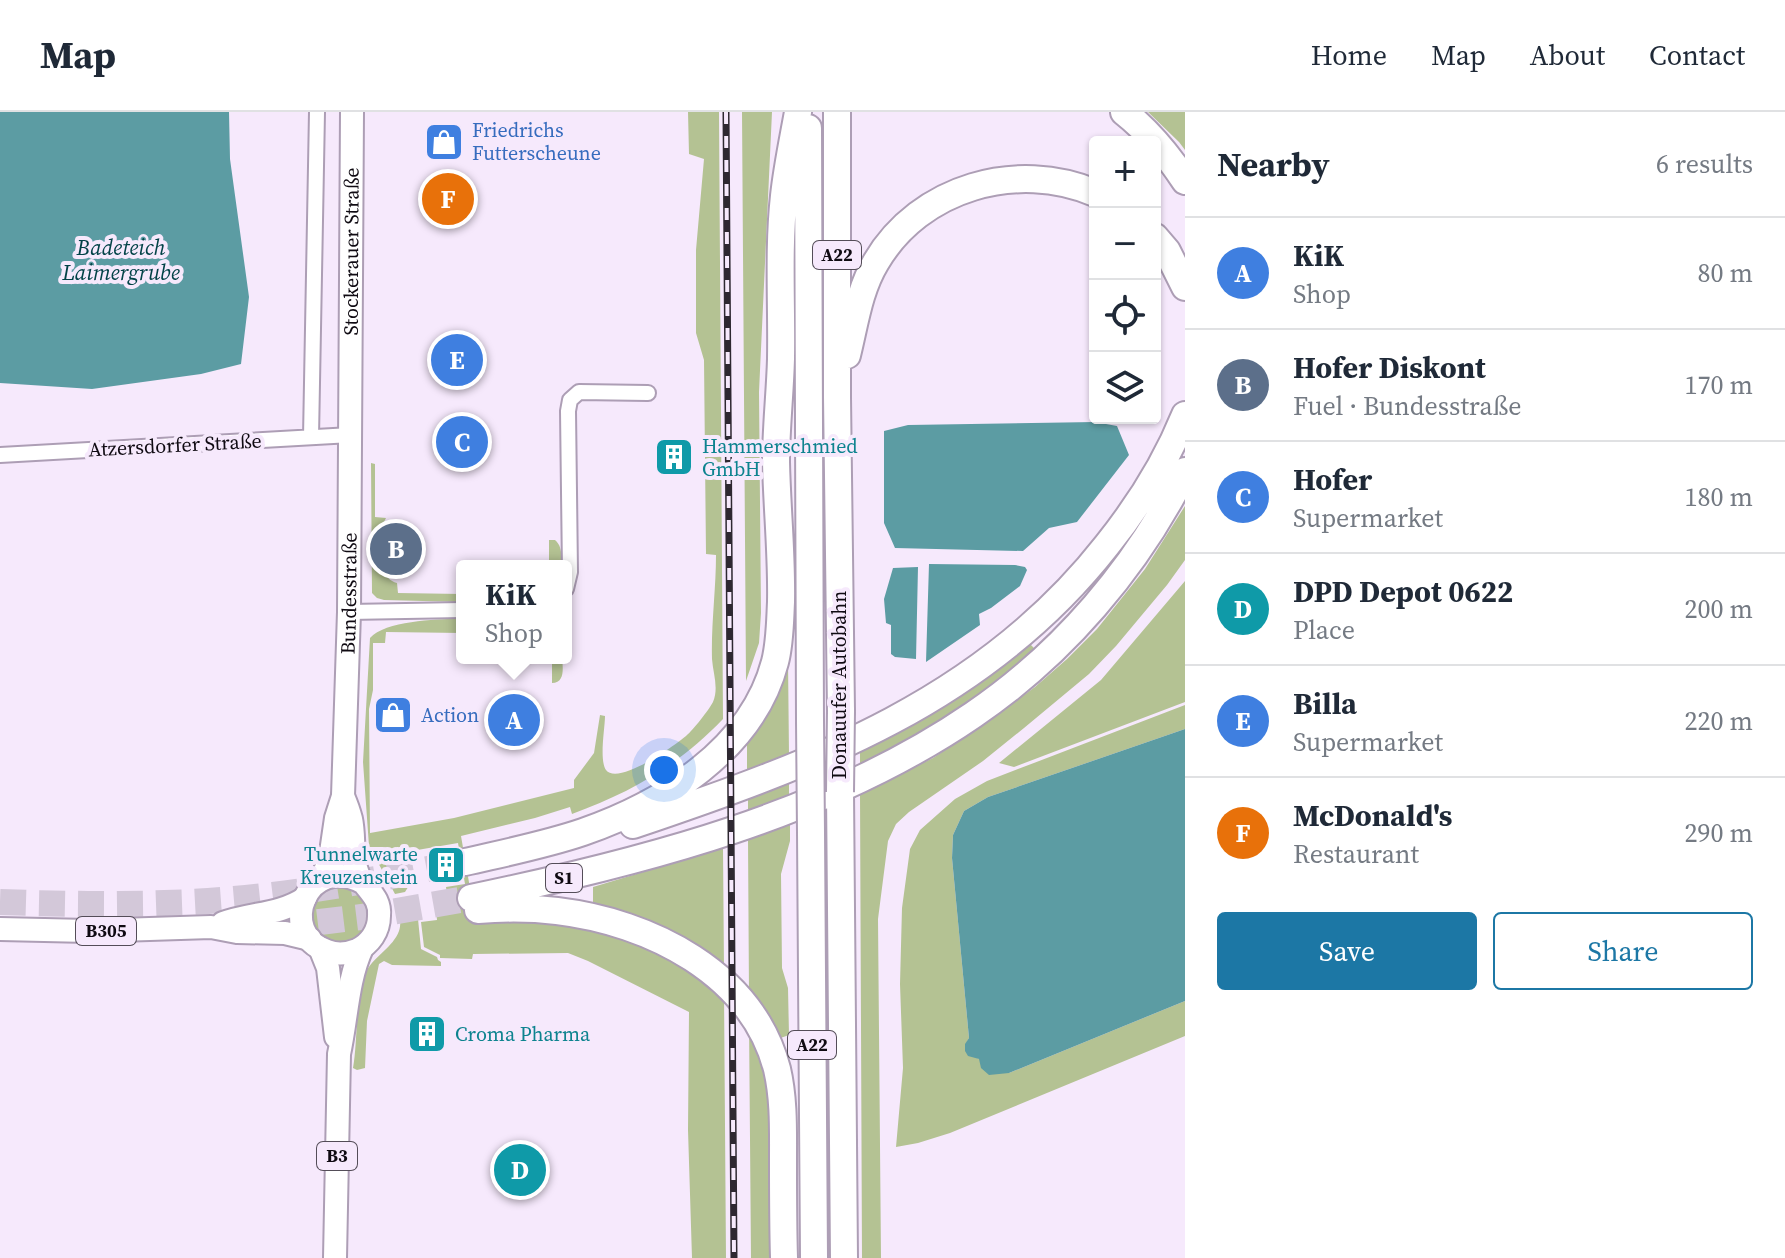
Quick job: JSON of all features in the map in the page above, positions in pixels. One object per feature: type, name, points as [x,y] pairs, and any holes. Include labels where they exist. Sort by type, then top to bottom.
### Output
[{"type":"highway","name":"S1","points":[[465,862],[581,832],[643,806],[685,780],[731,741],[751,717],[767,683],[775,662],[780,622],[776,460],[781,358],[780,263],[784,197],[798,112]]},
{"type":"highway","name":"Donauufer Autobahn","points":[[808,112],[814,1258]]},
{"type":"highway","name":"Donauufer Autobahn","points":[[837,112],[844,1258]]},
{"type":"highway","points":[[1124,112],[1149,134],[1185,181]]},
{"type":"highway","points":[[837,397],[859,303],[868,278],[883,251],[919,214],[956,193],[1006,179],[1057,180],[1089,191]]},
{"type":"highway","points":[[1161,244],[1185,287]]},
{"type":"highway","points":[[581,832],[633,825],[763,779],[902,716],[972,674],[1022,635],[1097,559],[1134,510],[1158,471],[1185,415]]},
{"type":"highway","name":"S1","points":[[784,1258],[781,1095],[770,1048],[744,1001],[720,978],[686,954],[665,942],[623,926],[557,910],[472,904],[655,854],[766,818],[913,752],[975,714],[1047,655],[1077,625],[1104,595],[1148,535],[1185,471]]},
{"type":"main road","name":"Stockerauer Straße","points":[[351,392],[352,112]]},
{"type":"main road","name":"Bundesstraße","points":[[343,796],[351,392]]},
{"type":"main road","name":"B3","points":[[339,1054],[328,968],[304,930],[301,908],[311,888],[321,880],[330,859],[336,818],[343,796]]},
{"type":"main road","name":"B3","points":[[335,1258],[339,1054],[352,972],[362,948],[377,931],[380,920],[377,899],[364,883],[356,865],[351,820],[343,796]]},
{"type":"main road","points":[[321,880],[343,875],[364,883]]},
{"type":"main road","name":"B305","points":[[211,927],[280,910],[305,898]]},
{"type":"main road","name":"B305","points":[[0,929],[88,931],[211,927],[237,932],[285,933],[315,944]]},
{"type":"main road","points":[[315,944],[330,953],[341,954],[362,948]]},
{"type":"street","points":[[311,437],[317,112]]},
{"type":"street","points":[[570,560],[570,400],[579,392],[648,393]]},
{"type":"street","name":"Atzersdorfer Straße","points":[[0,455],[351,435]]},
{"type":"street","points":[[349,612],[456,610]]},
{"type":"green space","points":[[688,112],[719,112],[723,719],[654,776],[615,796],[572,814],[570,807],[461,836],[476,923],[571,921],[646,946],[724,991],[726,1258],[692,1258],[688,1130],[689,1012],[568,953],[473,954],[472,959],[440,958],[440,955],[424,947],[421,922],[437,920],[436,910],[449,908],[446,887],[465,884],[458,843],[394,854],[398,882],[409,881],[410,884],[405,892],[395,894],[369,846],[363,762],[370,638],[387,628],[411,622],[456,619],[456,633],[386,632],[385,643],[373,643],[373,690],[369,709],[370,833],[454,818],[574,788],[574,780],[594,753],[600,715],[605,716],[603,752],[606,770],[612,774],[633,769],[686,736],[713,702],[716,691],[712,646],[716,555],[706,554],[704,360],[696,333],[696,250],[704,159],[689,154]]},
{"type":"green space","points":[[742,112],[772,112],[759,392],[761,613],[759,643],[746,681]]},
{"type":"green space","points":[[1148,112],[1185,112],[1185,150],[1179,142]]},
{"type":"green space","points":[[371,463],[375,464],[375,517],[386,518],[378,544],[383,572],[397,583],[398,593],[456,594],[456,602],[384,600],[372,593]]},
{"type":"green space","points":[[1185,506],[1185,560],[1116,646],[1089,674],[983,761],[909,812],[896,824],[888,841],[878,919],[881,1258],[862,1258],[860,793],[933,758],[1035,687],[1067,659],[1097,629],[1145,569]]},
{"type":"green space","points":[[549,540],[555,540],[561,560],[549,560]]},
{"type":"green space","points":[[1185,581],[1185,702],[1014,767],[999,763],[1101,680]]},
{"type":"green space","points":[[1027,641],[1038,652],[947,718],[860,765],[860,747]]},
{"type":"green space","points":[[788,660],[789,755],[747,772],[747,735]]},
{"type":"green space","points":[[552,664],[562,664],[561,678],[552,683]]},
{"type":"green space","points":[[1185,705],[1185,729],[988,797],[964,811],[953,835],[952,858],[969,1038],[966,1044],[973,1056],[1009,1073],[1185,1001],[1185,1036],[950,1133],[896,1147],[903,1068],[900,984],[902,908],[910,849],[920,830],[955,799],[987,781]]},
{"type":"green space","points":[[789,778],[789,795],[748,811],[748,795]]},
{"type":"green space","points":[[790,824],[790,841],[781,874],[782,968],[788,988],[789,1035],[775,1040],[749,996],[748,840]]},
{"type":"green space","points":[[723,848],[724,970],[593,905],[593,887]]},
{"type":"green space","points":[[334,885],[357,890],[365,898],[371,920],[354,944],[324,942],[311,926],[311,905],[316,895]]},
{"type":"green space","points":[[417,909],[421,949],[437,957],[441,966],[392,965],[384,961],[379,964],[367,1021],[365,1068],[357,1070],[353,1068],[363,979],[370,965],[396,937],[401,912]]},
{"type":"green space","points":[[749,1020],[769,1066],[777,1258],[751,1258]]},
{"type":"water","name":"Badeteich Laimergrube","points":[[0,112],[229,112],[230,159],[249,297],[241,364],[201,374],[92,389],[0,383]]},
{"type":"water","points":[[1106,424],[1117,426],[1129,455],[1077,522],[1049,528],[1023,551],[895,548],[884,523],[884,431],[908,425]]},
{"type":"water","points":[[929,564],[1015,565],[1027,570],[1020,586],[979,614],[980,625],[926,662]]},
{"type":"water","points":[[918,567],[916,659],[895,657],[891,654],[891,625],[886,623],[884,599],[893,568]]},
{"type":"water","points":[[1185,729],[1185,1001],[1009,1073],[989,1075],[981,1068],[979,1059],[968,1056],[965,1051],[969,1038],[952,858],[953,835],[964,811],[988,797]]},
{"type":"tunnel","points":[[0,902],[137,904],[239,899],[322,888],[465,862]]},
{"type":"tunnel","points":[[279,927],[369,916],[471,898]]},
{"type":"railway","points":[[726,112],[734,1258]]},
{"type":"place","name":"Friedrichs Futterscheune","points":[[444,142]]},
{"type":"place","name":"McDonald's","points":[[448,199]]},
{"type":"place","name":"Billa","points":[[457,360]]},
{"type":"place","name":"Hofer","points":[[462,442]]},
{"type":"place","name":"Hammerschmied GmbH","points":[[674,457]]},
{"type":"place","name":"Hofer Diskont","points":[[396,549]]},
{"type":"place","name":"Action","points":[[393,715]]},
{"type":"place","name":"KiK","points":[[514,720]]},
{"type":"place","name":"Tunnelwarte Kreuzenstein","points":[[446,865]]},
{"type":"place","name":"Croma Pharma","points":[[427,1034]]},
{"type":"place","name":"DPD Depot 0622","points":[[520,1170]]}]
